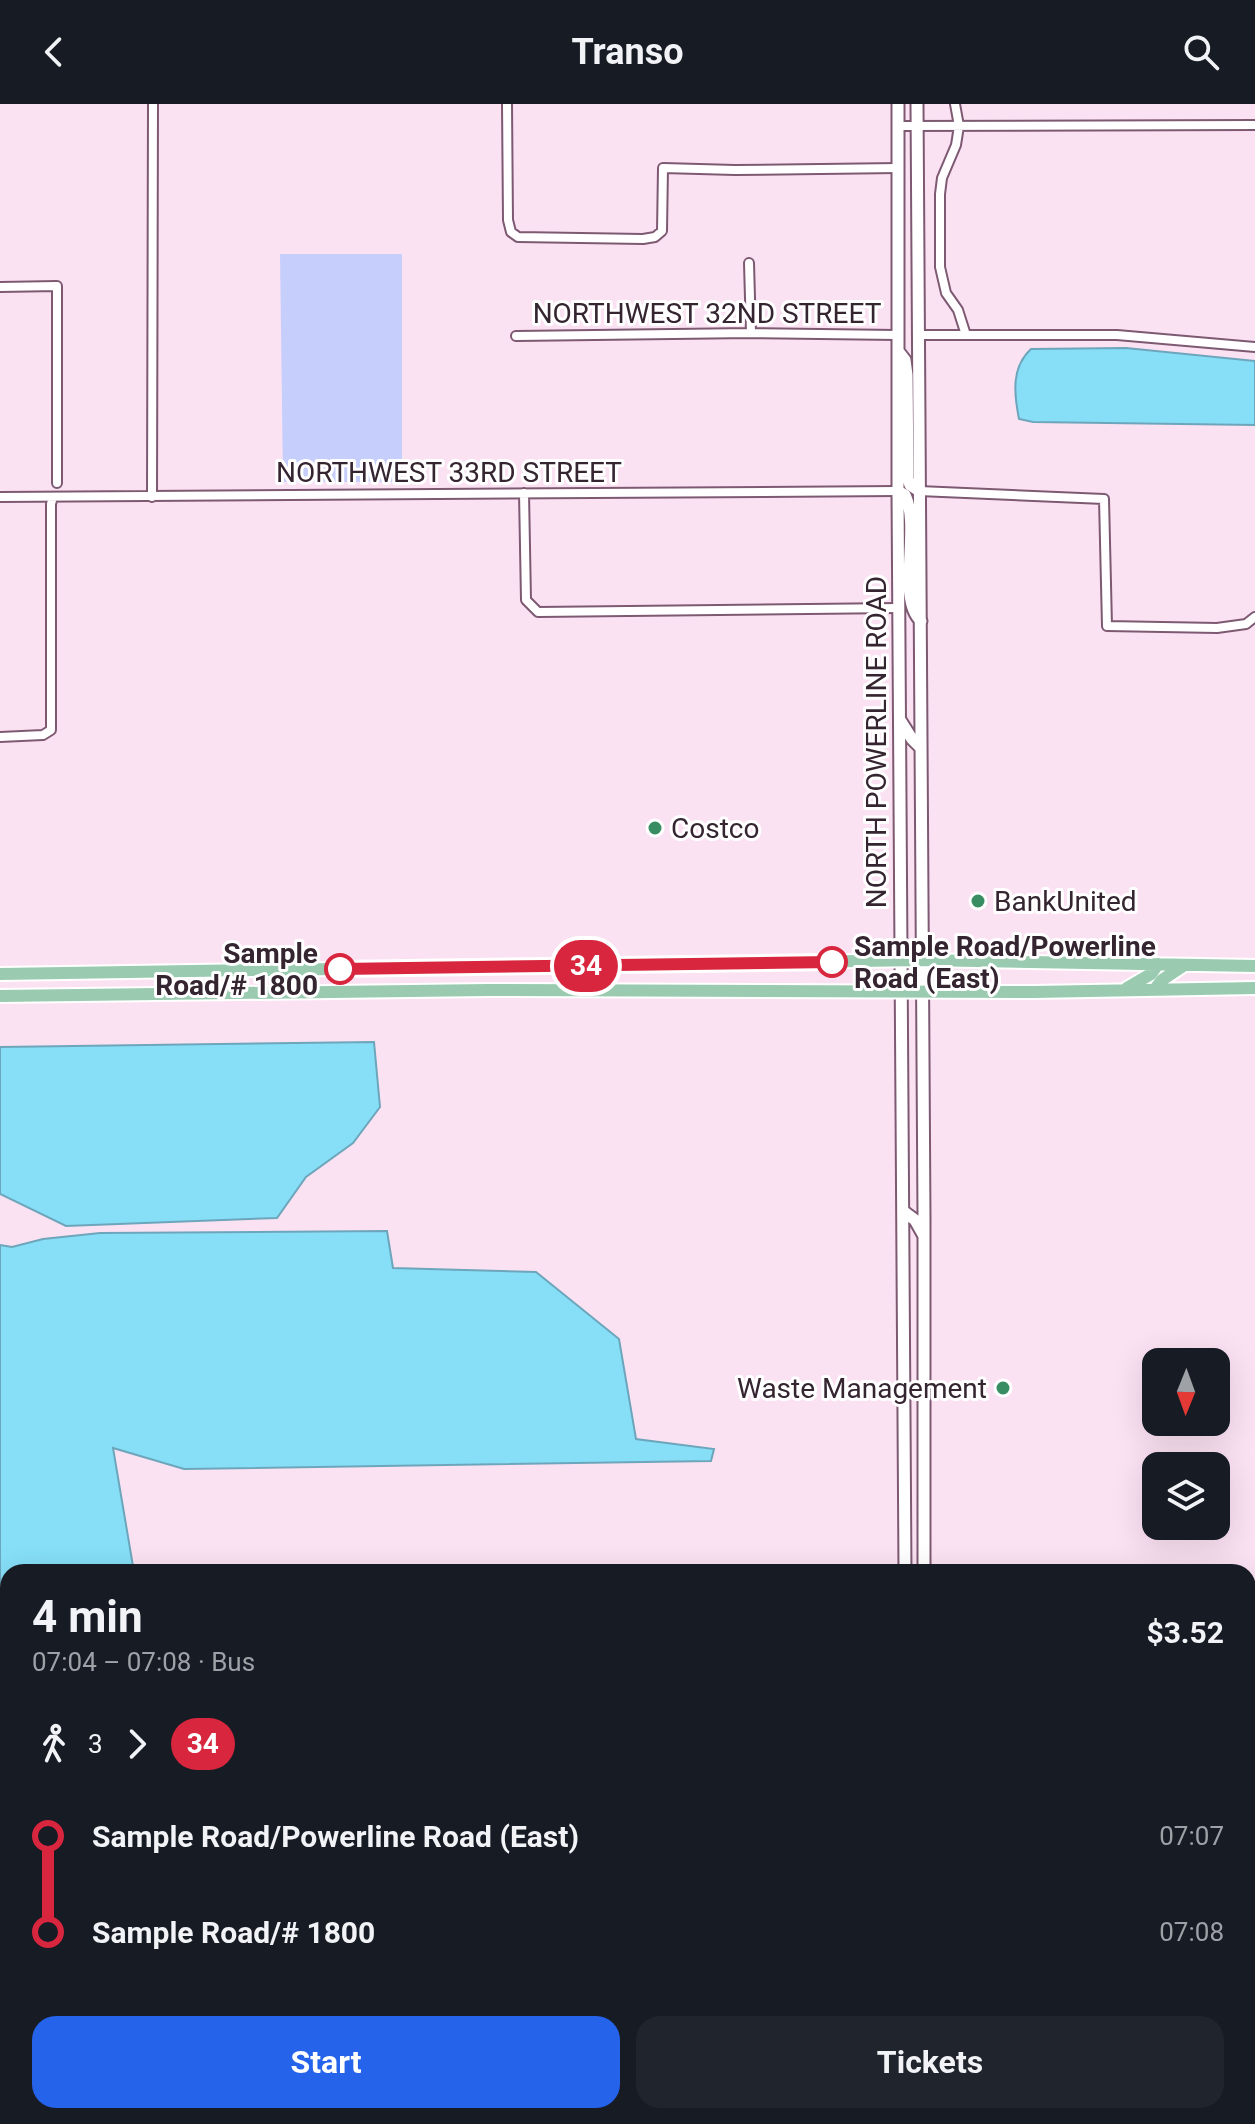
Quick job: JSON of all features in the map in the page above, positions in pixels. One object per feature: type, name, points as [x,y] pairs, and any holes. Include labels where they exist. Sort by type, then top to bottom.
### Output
[{"type":"main road","name":"NORTH POWERLINE ROAD","points":[[898,104],[905,1564]]},
{"type":"main road","name":"NORTH POWERLINE ROAD","points":[[917,104],[924,1564]]},
{"type":"main road","points":[[897,351],[905,360],[907,375],[908,479],[910,485],[919,491]]},
{"type":"main road","points":[[898,491],[905,495],[911,512],[910,596],[914,615],[921,621]]},
{"type":"main road","points":[[900,720],[921,748]]},
{"type":"main road","points":[[0,974],[901,960],[1255,966]]},
{"type":"main road","points":[[1124,989],[1151,974],[1158,964]]},
{"type":"main road","points":[[1155,989],[1169,974],[1185,965]]},
{"type":"main road","points":[[0,996],[488,990],[1034,992],[1255,988]]},
{"type":"main road","points":[[903,1211],[915,1220],[924,1236]]},
{"type":"main road","points":[[905,1429],[917,1451],[924,1455],[913,1465],[905,1481]]},
{"type":"street","points":[[152,497],[153,104]]},
{"type":"street","points":[[507,104],[508,220],[511,232],[518,237],[655,237],[662,231],[663,168],[899,168]]},
{"type":"street","points":[[955,104],[959,126],[956,145],[942,178],[940,267],[946,293],[958,310],[966,335]]},
{"type":"street","points":[[898,126],[1255,125]]},
{"type":"street","points":[[749,263],[751,333]]},
{"type":"street","points":[[0,287],[57,286],[57,483]]},
{"type":"street","name":"NORTHWEST 32ND STREET","points":[[516,336],[897,335]]},
{"type":"street","name":"NORTHWEST 32ND STREET","points":[[920,335],[1117,335],[1255,347]]},
{"type":"street","name":"NORTHWEST 33RD STREET","points":[[0,497],[898,491]]},
{"type":"street","points":[[919,491],[1104,499],[1107,626],[1217,628],[1246,624],[1255,617]]},
{"type":"street","points":[[524,493],[526,600],[538,612],[899,608]]},
{"type":"street","points":[[0,737],[43,735],[51,730],[53,497]]},
{"type":"shaded area","points":[[280,254],[402,254],[402,482],[283,482]]},
{"type":"shaded area","points":[[1126,348],[1255,361],[1255,425],[1033,422],[1019,419],[1015,391],[1017,372],[1031,349]]},
{"type":"shaded area","points":[[374,1042],[380,1107],[353,1143],[306,1177],[277,1218],[66,1226],[0,1194],[0,1047]]},
{"type":"shaded area","points":[[387,1231],[393,1268],[536,1272],[619,1339],[636,1439],[714,1449],[711,1461],[184,1469],[113,1448],[133,1564],[0,1564],[0,1245],[12,1247],[43,1239],[100,1233]]},
{"type":"bus line","name":"34","points":[[340,969],[832,962]]},
{"type":"place","name":"Costco","points":[[655,828]]},
{"type":"place","name":"BankUnited","points":[[978,901]]},
{"type":"place","name":"Sample Road/Powerline Road (East)","points":[[832,962]]},
{"type":"place","name":"Sample Road/# 1800","points":[[340,969]]},
{"type":"place","name":"Waste Management","points":[[1003,1388]]}]
